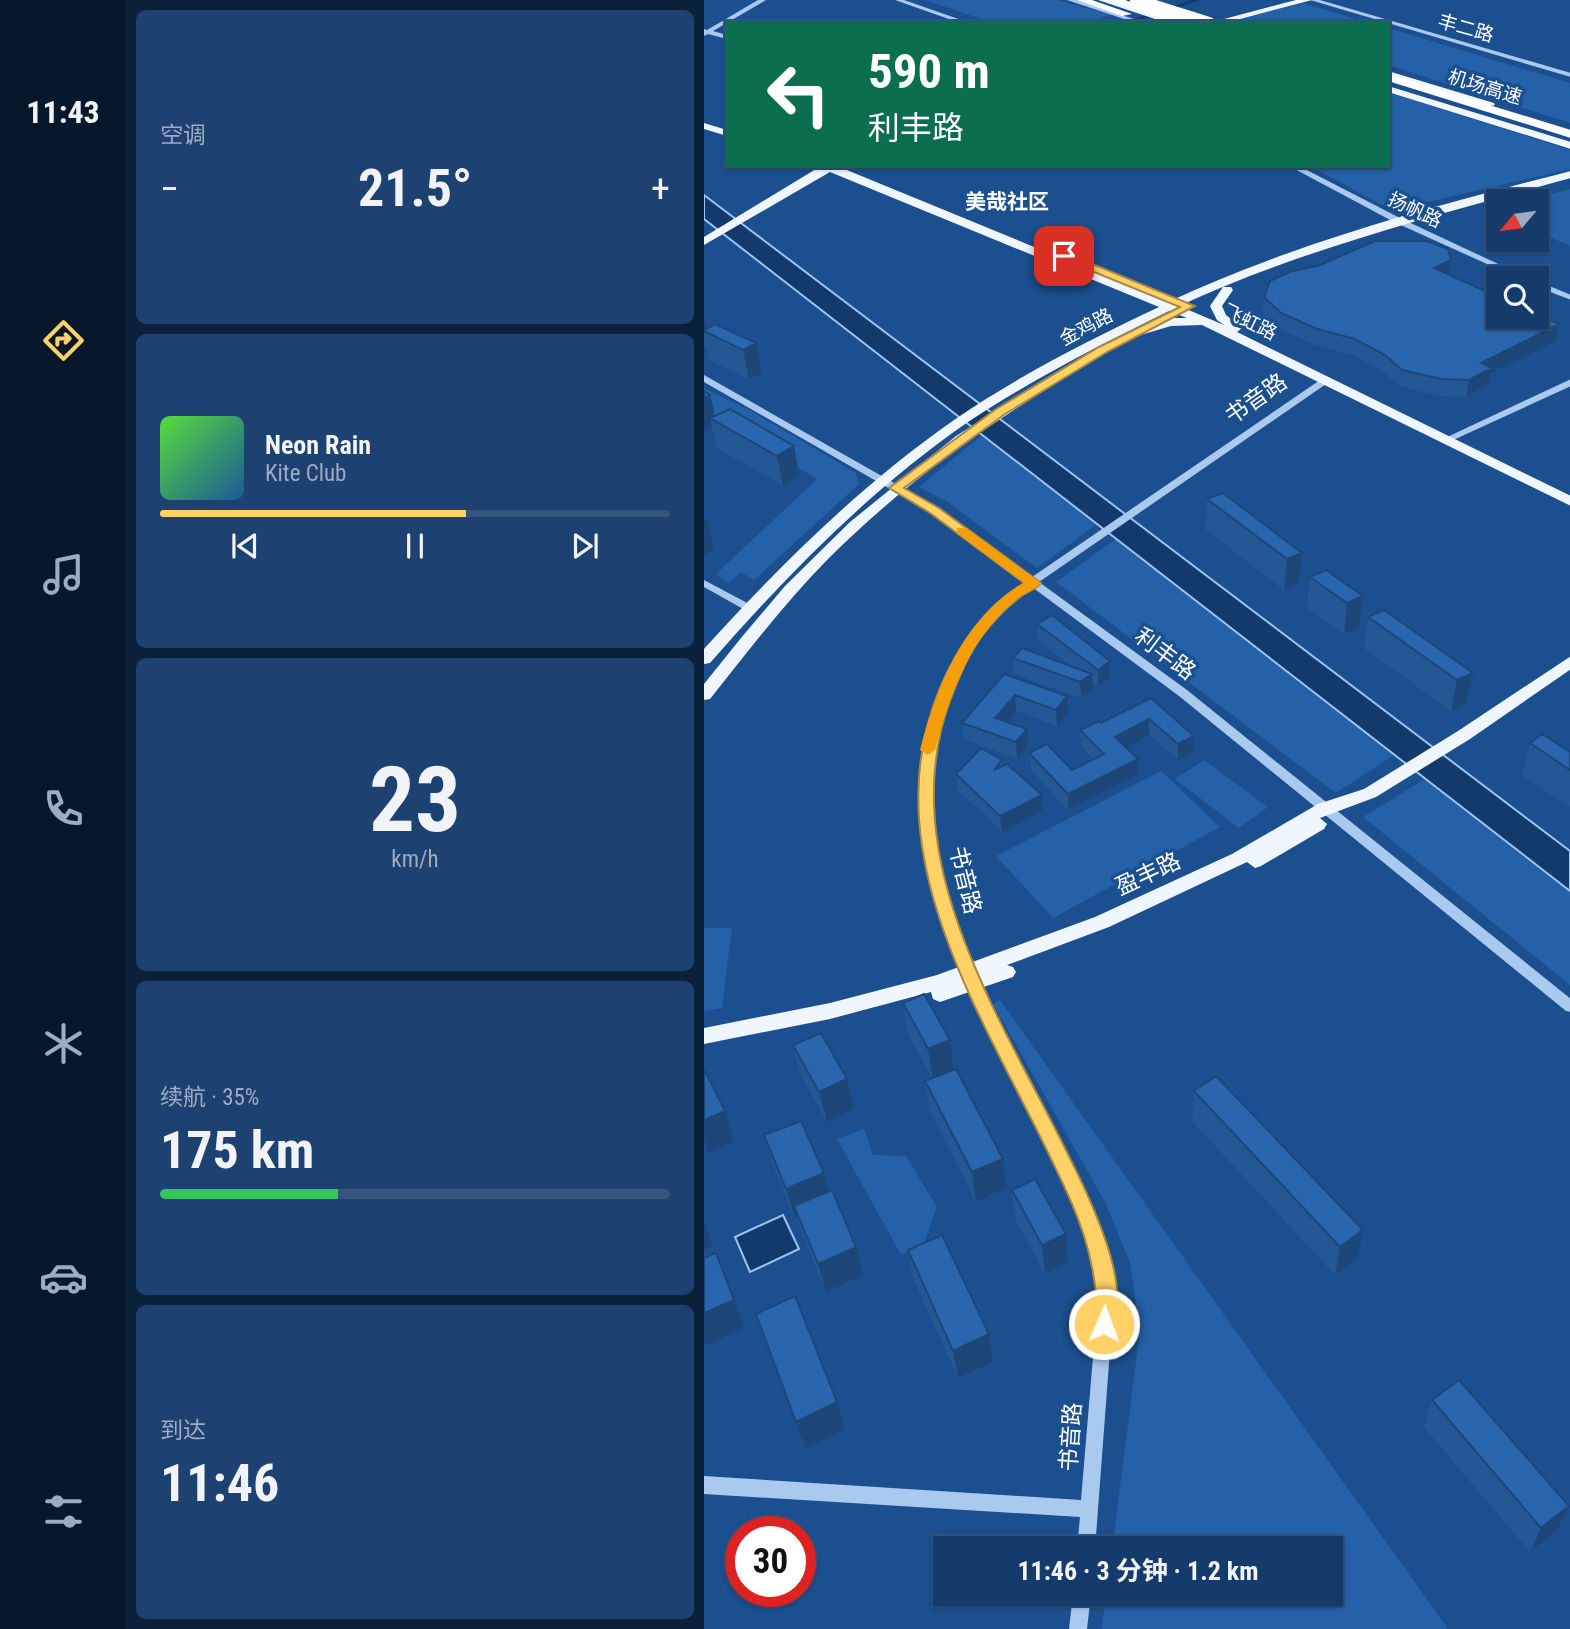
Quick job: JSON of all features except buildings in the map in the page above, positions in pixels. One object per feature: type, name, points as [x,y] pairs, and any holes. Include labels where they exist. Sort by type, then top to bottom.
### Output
[{"type":"highway","points":[[1081,0],[1147,21]]},
{"type":"highway","points":[[1092,0],[1166,21]]},
{"type":"highway","points":[[1136,0],[1218,21]]},
{"type":"highway","points":[[1161,0],[1218,21]]},
{"type":"highway","points":[[1117,3],[1189,18]]},
{"type":"highway","name":"机场高速","points":[[1390,77],[1570,132]]},
{"type":"highway","name":"机场高速","points":[[1390,88],[1570,144]]},
{"type":"main road","points":[[1103,0],[1167,21]]},
{"type":"main road","points":[[1150,0],[1189,18],[1218,21],[1307,0]]},
{"type":"main road","points":[[1218,21],[1288,0]]},
{"type":"main road","points":[[704,124],[725,130]]},
{"type":"main road","points":[[707,238],[827,168]]},
{"type":"main road","points":[[707,238],[827,168]]},
{"type":"main road","name":"飞虹路","points":[[831,168],[1241,332],[1452,437],[1570,502]]},
{"type":"main road","name":"飞虹路","points":[[832,168],[1150,290],[1326,380],[1570,492]]},
{"type":"main road","name":"金鸡路","points":[[704,659],[796,558],[890,485],[994,407],[1129,330],[1178,305],[1291,255],[1398,220],[1570,174]]},
{"type":"main road","name":"金鸡路","points":[[1548,189],[1570,183]]},
{"type":"main road","name":"金鸡路","points":[[1224,286],[1412,226],[1486,206]]},
{"type":"main road","points":[[1122,285],[1141,304],[1139,317],[1129,330]]},
{"type":"main road","points":[[1150,290],[1180,291],[1224,286],[1218,312],[1241,332]]},
{"type":"main road","points":[[1129,330],[1170,322],[1212,324]]},
{"type":"main road","name":"金鸡路","points":[[704,695],[761,623],[890,485]]},
{"type":"main road","name":"盈丰路","points":[[704,1047],[835,1021],[971,978],[1094,937],[1208,887],[1329,811],[1370,793],[1464,735],[1570,661]]},
{"type":"main road","name":"盈丰路","points":[[1329,811],[1377,800],[1570,673]]},
{"type":"main road","name":"盈丰路","points":[[704,1036],[830,1011],[971,978]]},
{"type":"street","points":[[726,21],[763,0]]},
{"type":"street","points":[[898,0],[961,21]]},
{"type":"street","points":[[1070,0],[1137,21]]},
{"type":"street","name":"丰二路","points":[[1313,0],[1385,21]]},
{"type":"street","points":[[706,32],[725,21]]},
{"type":"street","name":"丰二路","points":[[1390,22],[1570,75]]},
{"type":"street","points":[[706,32],[725,37]]},
{"type":"street","name":"扬帆路","points":[[1297,168],[1398,220],[1498,266]]},
{"type":"street","points":[[1549,289],[1570,298]]},
{"type":"street","name":"利丰路","points":[[704,379],[934,510],[1183,693],[1570,1007]]},
{"type":"street","name":"书音路","points":[[1087,1536],[1106,1297],[1099,1244],[1075,1188],[971,978],[940,897],[925,808],[927,750],[937,714],[956,667],[977,633],[1013,595],[1326,380]]},
{"type":"street","points":[[1452,437],[1570,382]]},
{"type":"street","points":[[704,583],[749,608]]},
{"type":"street","points":[[704,1485],[1090,1509]]},
{"type":"street","points":[[1078,1629],[1081,1606]]},
{"type":"shaded area","points":[[925,0],[1058,0],[1111,15],[1092,21],[987,21]]},
{"type":"shaded area","points":[[1303,3],[1362,21],[1247,21],[1237,18]]},
{"type":"shaded area","points":[[1390,29],[1570,83],[1570,123],[1390,66]]},
{"type":"shaded area","points":[[1390,93],[1570,150],[1570,169],[1398,209],[1382,205],[1314,168],[1390,168]]},
{"type":"shaded area","points":[[1571,189],[1570,246],[1549,236],[1549,195]]},
{"type":"shaded area","points":[[704,195],[1570,851],[1570,891],[704,219]]},
{"type":"shaded area","points":[[704,388],[749,410],[856,473],[859,484],[754,580],[741,572],[729,583],[716,574],[817,479],[704,410]]},
{"type":"shaded area","points":[[982,435],[1097,524],[1037,568],[948,502],[919,487]]},
{"type":"shaded area","points":[[1116,539],[1394,755],[1336,793],[1056,582]]},
{"type":"shaded area","points":[[1204,760],[1268,807],[1239,828],[1175,779]]},
{"type":"shaded area","points":[[1161,771],[1220,827],[1053,918],[996,856]]},
{"type":"shaded area","points":[[1425,779],[1570,890],[1570,985],[1363,817]]},
{"type":"shaded area","points":[[704,928],[732,928],[722,1008],[704,1011]]},
{"type":"shaded area","points":[[1000,1000],[1448,1629],[1102,1629],[1105,1606],[1343,1606],[1343,1536],[1114,1536],[1140,1331],[1130,1263],[1105,1202],[993,1004]]},
{"type":"shaded area","points":[[864,1129],[873,1155],[906,1156],[937,1207],[923,1246],[901,1255],[837,1139]]},
{"type":"shaded area","points":[[783,1215],[799,1249],[750,1272],[735,1237]]},
{"type":"waterway","points":[[1132,21],[1197,0]]},
{"type":"slow traffic","points":[[928,750],[937,714],[956,667],[977,633],[1013,595],[1034,583],[962,531]]},
{"type":"district","name":"美哉社区","points":[[1007,202]]},
{"type":"route","points":[[1064,256],[1189,306],[1178,309],[1103,349],[1000,411],[896,488],[934,510],[1034,583],[1013,595],[977,633],[956,667],[937,714],[927,750],[925,808],[940,897],[966,967],[1075,1188],[1099,1244],[1106,1297],[1104,1324]]}]
